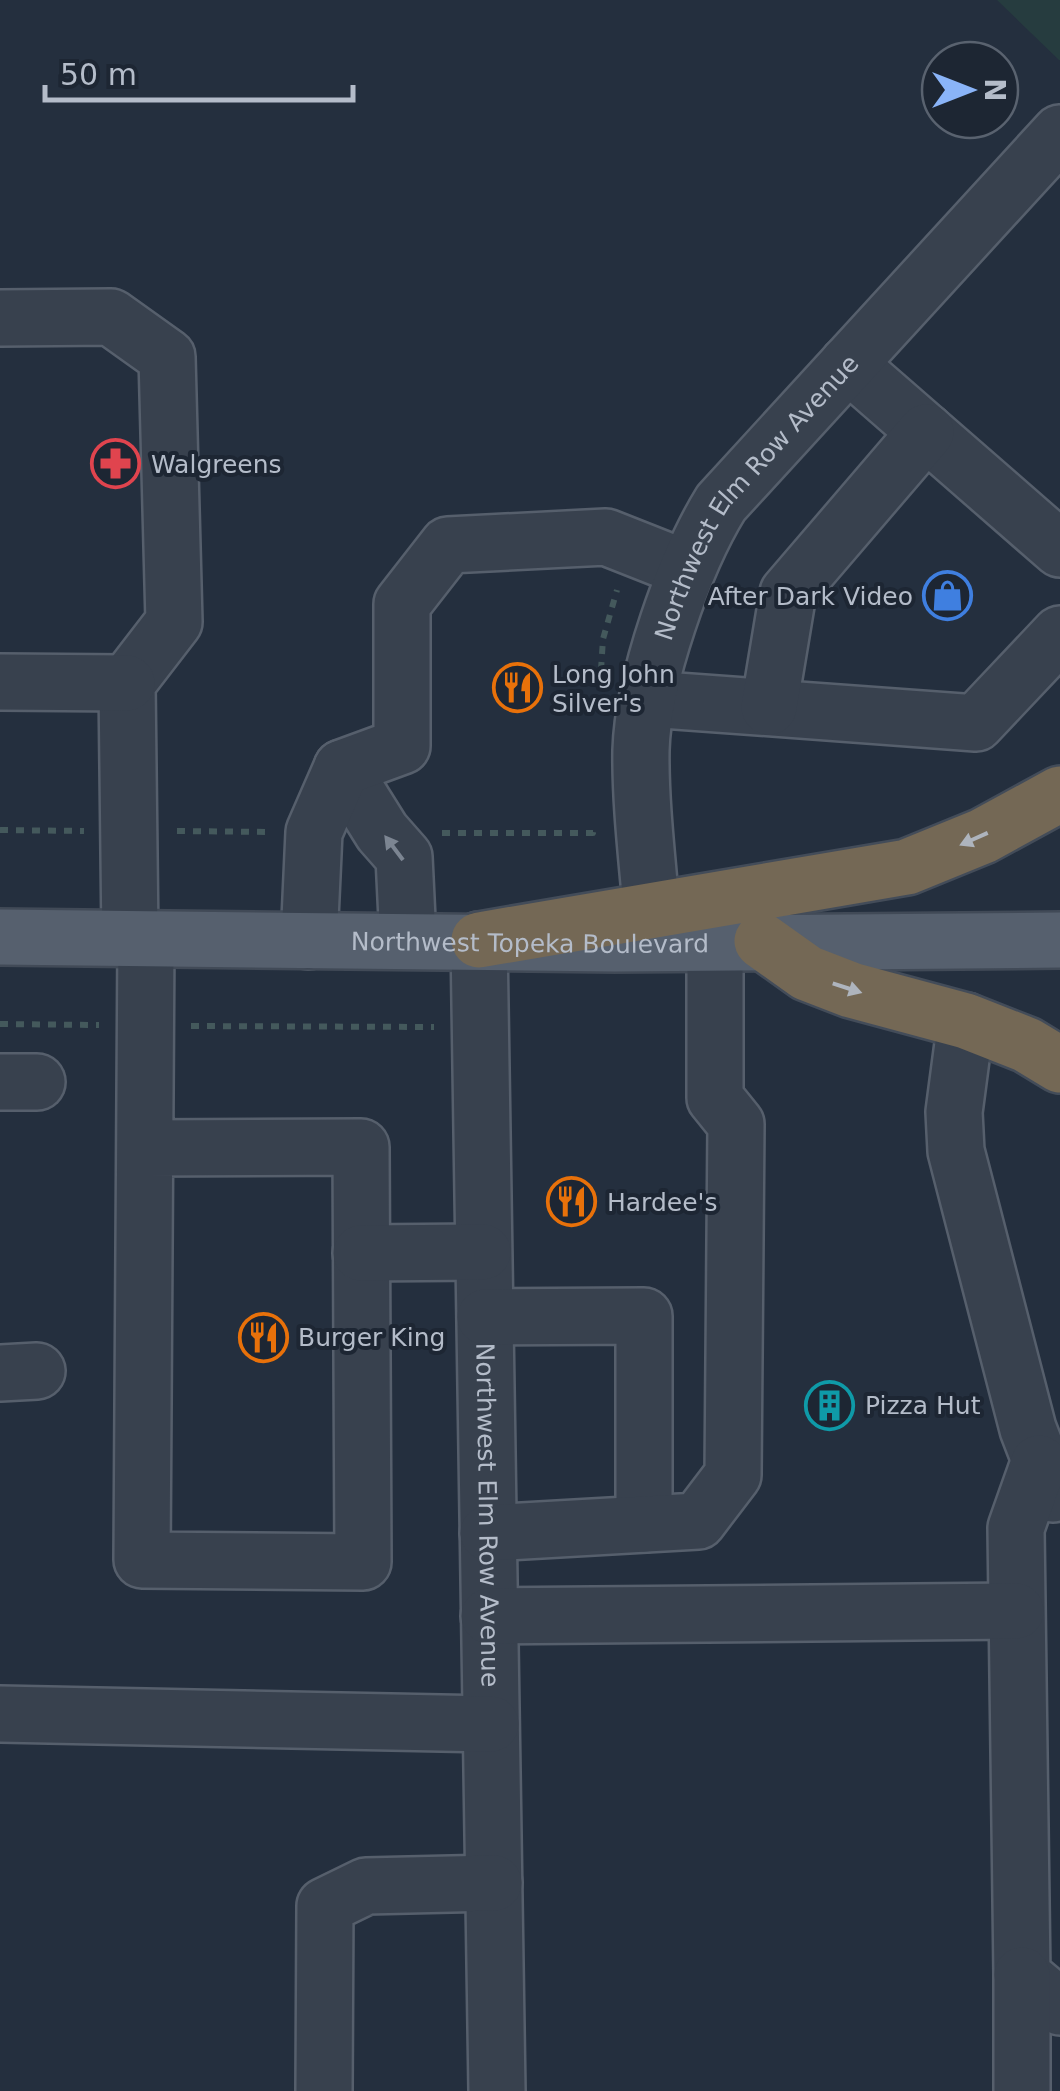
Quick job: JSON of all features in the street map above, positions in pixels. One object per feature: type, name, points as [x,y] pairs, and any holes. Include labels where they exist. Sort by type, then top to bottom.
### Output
[{"type":"highway","points":[[479,940],[653,927],[907,868],[983,836],[1060,794]]},
{"type":"highway","points":[[739,941],[851,990],[966,1021],[1026,1044],[1060,1065]]},
{"type":"main road","name":"Northwest Topeka Boulevard","points":[[653,927],[739,941],[1060,940]]},
{"type":"main road","name":"Northwest Topeka Boulevard","points":[[0,937],[479,940]]},
{"type":"street","name":"Northwest Elm Row Avenue","points":[[653,927],[641,749],[649,699],[676,597],[701,535],[721,503],[1060,133]]},
{"type":"street","points":[[0,318],[111,317],[167,357],[174,622],[127,683],[138,938],[146,1026],[145,1148],[142,1560],[363,1562],[361,1146],[145,1148]]},
{"type":"street","points":[[848,364],[1060,548]]},
{"type":"street","points":[[769,708],[788,593],[926,432]]},
{"type":"street","points":[[310,941],[314,832],[342,768],[402,746],[402,604],[448,545],[606,537],[688,569]]},
{"type":"street","points":[[649,699],[976,723],[1060,634]]},
{"type":"street","points":[[0,682],[127,683]]},
{"type":"street","points":[[342,768],[382,832],[404,857],[408,940]]},
{"type":"street","name":"Northwest Elm Row Avenue","points":[[479,940],[496,2091]]},
{"type":"street","points":[[488,1532],[698,1521],[733,1475],[736,1124],[716,1098],[739,941]]},
{"type":"street","points":[[966,1021],[954,1112],[956,1152],[1049,1484],[1016,1528],[1016,1611],[1041,1991],[1022,2091]]},
{"type":"street","points":[[361,1253],[484,1252]]},
{"type":"street","points":[[485,1317],[644,1316],[644,1524]]},
{"type":"street","points":[[489,1616],[1016,1611]]},
{"type":"street","points":[[0,1714],[491,1724]]},
{"type":"street","points":[[324,2091],[325,1906],[366,1886],[494,1883]]},
{"type":"path","points":[[0,1024],[446,1028]]},
{"type":"green space","points":[[997,0],[1060,0],[1060,60],[1059,60]]},
{"type":"place","name":"Walgreens","points":[[116,464]]},
{"type":"place","name":"After Dark Video","points":[[948,596]]},
{"type":"place","name":"Long John Silver's","points":[[517,688]]},
{"type":"place","name":"Hardee's","points":[[572,1202]]},
{"type":"place","name":"Burger King","points":[[263,1337]]},
{"type":"place","name":"Pizza Hut","points":[[830,1405]]}]
